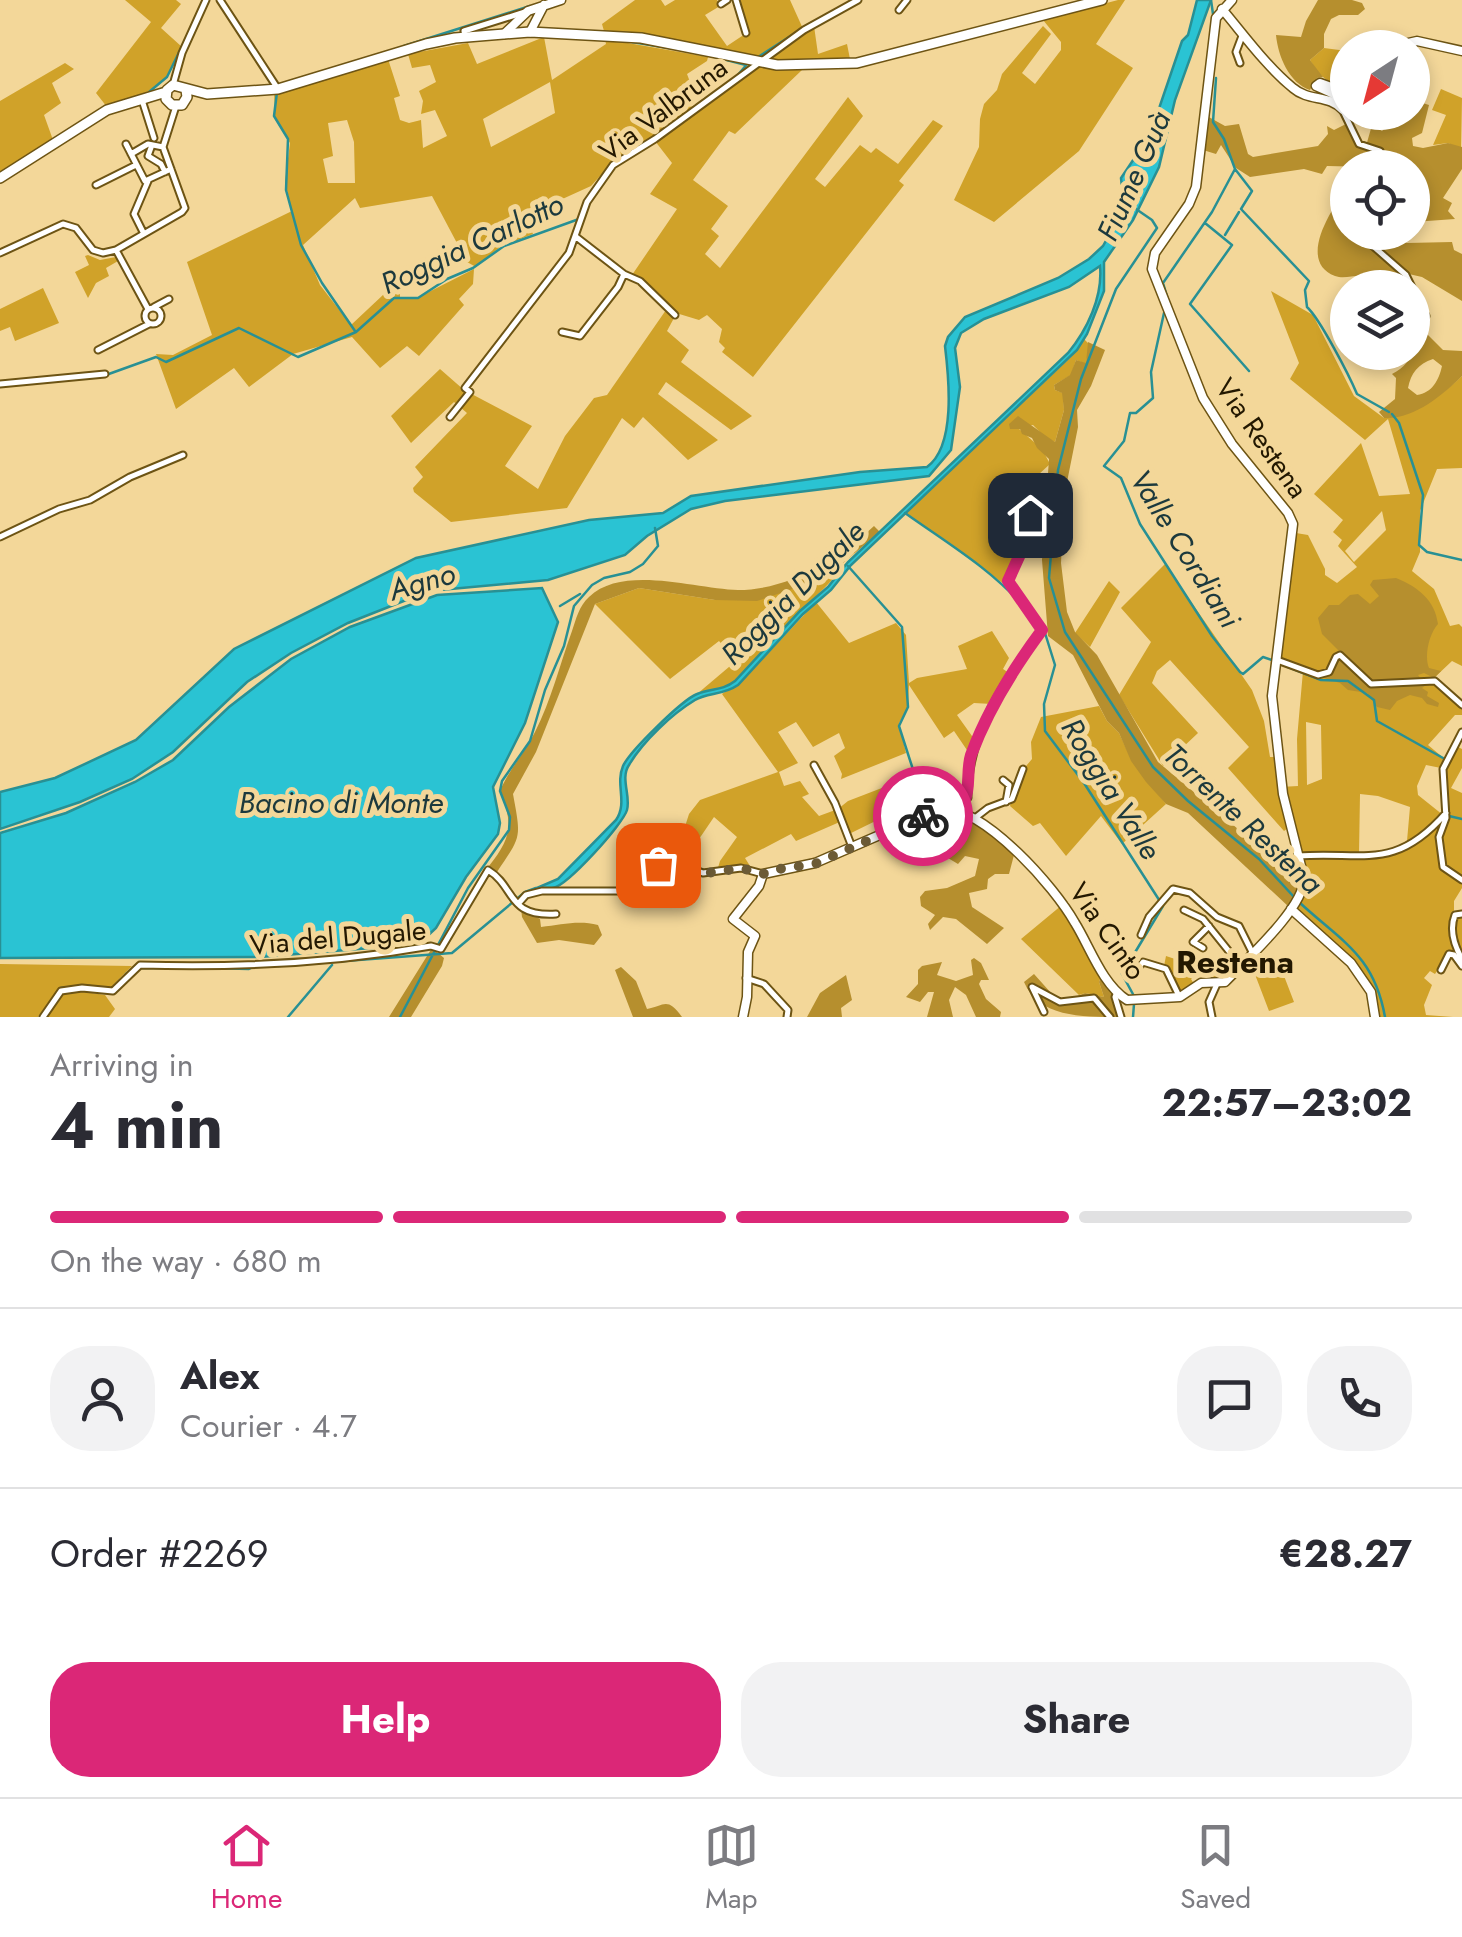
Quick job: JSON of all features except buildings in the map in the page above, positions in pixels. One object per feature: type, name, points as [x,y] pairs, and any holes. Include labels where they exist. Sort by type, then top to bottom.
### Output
[{"type":"main road","points":[[0,178],[97,116],[142,100],[278,89],[386,55],[465,37],[545,32],[641,38],[759,62],[818,66],[857,63],[1097,1]]},
{"type":"street","points":[[0,253],[63,224],[76,228],[98,253],[116,250],[185,208],[168,171],[163,147],[177,95],[182,54],[206,0]]},
{"type":"street","points":[[220,0],[278,89]]},
{"type":"street","points":[[465,37],[464,31],[561,0]]},
{"type":"street","points":[[736,0],[746,34]]},
{"type":"street","name":"Via Valbruna","points":[[450,417],[470,392],[465,388],[569,254],[586,202],[613,166],[655,140],[804,30],[858,0]]},
{"type":"street","points":[[899,10],[907,0]]},
{"type":"street","points":[[1232,0],[1222,8],[1291,88],[1307,98],[1330,99]]},
{"type":"street","points":[[530,32],[544,5]]},
{"type":"street","name":"Via Restena","points":[[1222,8],[1216,18],[1196,187],[1193,198],[1156,253],[1152,269],[1203,398],[1232,444],[1284,507],[1293,524],[1272,696],[1283,794],[1304,884],[1301,894],[1276,926]]},
{"type":"street","points":[[528,12],[530,32]]},
{"type":"street","points":[[504,34],[528,12]]},
{"type":"street","points":[[536,21],[545,32]]},
{"type":"street","points":[[1240,63],[1236,52],[1243,33]]},
{"type":"street","points":[[1430,44],[1462,51]]},
{"type":"street","points":[[1330,86],[1320,82],[1316,86],[1330,92]]},
{"type":"street","points":[[142,100],[153,141],[148,156],[168,171]]},
{"type":"street","points":[[1354,130],[1359,144],[1377,150]]},
{"type":"street","points":[[153,141],[163,147]]},
{"type":"street","points":[[131,154],[153,141]]},
{"type":"street","points":[[126,144],[143,180],[148,181]]},
{"type":"street","points":[[96,185],[136,165]]},
{"type":"street","points":[[144,234],[134,214],[148,181],[168,171]]},
{"type":"street","points":[[576,236],[624,274],[640,280],[675,315]]},
{"type":"street","points":[[116,250],[150,309]]},
{"type":"street","points":[[1376,250],[1399,270]]},
{"type":"street","points":[[562,332],[580,336],[624,274]]},
{"type":"street","points":[[149,324],[144,318],[150,309],[169,298]]},
{"type":"street","points":[[98,350],[149,324],[157,324],[161,316],[158,310],[150,309]]},
{"type":"street","points":[[0,384],[105,374]]},
{"type":"street","points":[[0,537],[90,500],[130,477],[183,455]]},
{"type":"street","points":[[515,903],[542,890],[616,892],[666,863],[703,873],[742,868],[763,874],[815,864],[968,798],[967,771],[978,738],[1009,677],[1042,630],[1008,581],[1022,550],[1030,515]]},
{"type":"street","points":[[1276,660],[1318,675],[1329,672],[1340,655],[1371,684],[1435,681],[1462,705]]},
{"type":"street","points":[[1462,732],[1443,769],[1446,812],[1438,837],[1446,871],[1462,880]]},
{"type":"street","points":[[814,765],[835,803],[852,847]]},
{"type":"street","points":[[975,818],[1014,794],[1023,768]]},
{"type":"street","points":[[1003,780],[1009,785],[1006,802]]},
{"type":"street","name":"Via Cinto","points":[[948,808],[975,818],[994,831],[1061,901],[1117,992],[1127,1000],[1180,997],[1201,983],[1225,982],[1276,926]]},
{"type":"street","points":[[1298,856],[1382,856],[1417,838],[1446,812]]},
{"type":"street","name":"Via del Dugale","points":[[42,1017],[61,991],[113,991],[140,965],[229,966],[436,948],[486,871],[492,871],[515,903]]},
{"type":"street","points":[[744,1017],[748,952],[755,936],[732,920],[759,886],[763,874]]},
{"type":"street","points":[[1141,935],[1149,917],[1172,889],[1190,894],[1218,917],[1239,926],[1252,952]]},
{"type":"street","points":[[515,903],[542,915],[556,914]]},
{"type":"street","points":[[1292,907],[1351,964],[1372,992],[1375,1017]]},
{"type":"street","points":[[1184,910],[1198,915],[1240,964]]},
{"type":"street","points":[[1462,914],[1455,915],[1452,924],[1462,963]]},
{"type":"street","points":[[1203,948],[1192,942],[1209,926]]},
{"type":"street","points":[[1441,970],[1449,954],[1462,963]]},
{"type":"street","points":[[1136,972],[1143,962],[1166,969],[1180,997]]},
{"type":"street","points":[[746,978],[771,990],[788,1010],[787,1017]]},
{"type":"street","points":[[1212,1017],[1209,1002],[1217,984]]},
{"type":"street","points":[[1044,1012],[1032,988],[1060,1002],[1094,998],[1110,1017]]},
{"type":"street","points":[[1117,992],[1121,1017]]},
{"type":"shaded area","points":[[125,0],[176,0],[181,4],[161,28],[182,47],[168,75],[154,89],[107,107],[96,93],[151,22]]},
{"type":"shaded area","points":[[635,0],[661,0],[665,6],[675,0],[717,0],[720,6],[705,15],[727,46],[745,34],[737,0],[790,0],[804,31],[814,26],[818,54],[847,44],[850,59],[761,59],[604,31],[602,24]]},
{"type":"shaded area","points":[[1125,0],[1096,44],[1133,68],[1079,151],[994,222],[954,200],[979,147],[984,104],[997,90],[1002,74],[1043,26],[1051,34],[1022,73],[1035,84],[1061,50],[1061,42],[1043,20]]},
{"type":"shaded area","points":[[1318,0],[1352,0],[1362,3],[1365,9],[1358,15],[1331,19],[1324,34],[1324,48],[1310,60],[1323,77],[1317,78],[1310,90],[1286,68],[1276,35],[1301,37]]},
{"type":"shaded area","points":[[544,37],[552,80],[606,44],[605,39],[708,57],[687,74],[690,82],[682,87],[693,109],[611,164],[591,186],[525,216],[533,234],[500,247],[476,267],[467,262],[432,196],[360,208],[355,198],[303,245],[320,285],[351,325],[400,279],[400,297],[419,297],[474,269],[473,284],[459,299],[464,305],[419,356],[407,346],[380,368],[352,337],[293,354],[249,387],[234,368],[176,409],[156,354],[173,355],[212,335],[187,262],[292,211],[285,182],[290,143],[275,119],[274,91],[388,59],[400,96],[394,98],[400,120],[421,120],[423,148],[447,136],[435,110],[421,114],[423,101],[419,91],[436,82],[430,65],[412,68],[408,54],[468,43],[477,64]],"holes":[[[550,82],[555,113],[491,147],[483,119]],[[347,120],[354,142],[355,183],[328,183],[323,159],[333,156],[328,123]]]},
{"type":"shaded area","points":[[1324,48],[1330,49],[1330,82],[1321,76],[1310,60]]},
{"type":"shaded area","points":[[65,63],[74,69],[52,83],[61,103],[44,115],[53,140],[0,173],[0,101]]},
{"type":"shaded area","points":[[759,66],[802,70],[735,134],[729,131],[693,180],[728,206],[711,229],[719,236],[705,254],[720,268],[848,97],[863,116],[815,179],[825,187],[860,145],[871,153],[876,148],[898,164],[933,120],[943,126],[899,181],[904,185],[753,377],[722,352],[722,329],[707,315],[699,320],[676,313],[632,275],[677,209],[650,194],[672,163],[655,141]]},
{"type":"shaded area","points":[[1441,89],[1462,98],[1461,149],[1448,143],[1433,145],[1446,115],[1432,110]]},
{"type":"shaded area","points":[[1207,116],[1225,126],[1239,124],[1248,154],[1253,157],[1318,146],[1328,134],[1327,126],[1330,130],[1349,130],[1357,144],[1366,146],[1371,130],[1423,130],[1412,138],[1413,146],[1448,143],[1462,147],[1462,169],[1443,198],[1452,203],[1448,211],[1455,219],[1430,221],[1430,150],[1330,150],[1330,166],[1322,174],[1304,169],[1250,177],[1236,168],[1221,145],[1216,154],[1203,150]]},
{"type":"shaded area","points":[[1330,216],[1330,250],[1430,250],[1430,242],[1452,242],[1454,250],[1462,254],[1462,301],[1430,282],[1430,270],[1330,273],[1318,259],[1321,234]]},
{"type":"shaded area","points":[[85,256],[100,260],[116,257],[118,261],[106,268],[109,276],[96,283],[88,298],[75,272],[89,265]]},
{"type":"shaded area","points":[[43,288],[59,323],[15,341],[10,327],[0,331],[0,309]]},
{"type":"shaded area","points":[[1271,291],[1313,315],[1330,349],[1330,370],[1341,370],[1354,396],[1384,418],[1426,403],[1462,376],[1462,468],[1437,469],[1420,511],[1420,552],[1412,571],[1434,589],[1450,626],[1462,627],[1462,666],[1452,661],[1434,678],[1462,703],[1462,715],[1455,715],[1428,745],[1446,760],[1454,745],[1462,749],[1462,768],[1451,788],[1462,793],[1462,888],[1454,901],[1454,916],[1462,915],[1462,962],[1458,954],[1449,953],[1435,974],[1430,971],[1424,978],[1432,985],[1424,1005],[1426,1015],[1453,1017],[1374,1017],[1363,984],[1353,969],[1289,907],[1302,882],[1288,828],[1284,831],[1228,768],[1249,747],[1170,660],[1157,671],[1152,683],[1198,733],[1163,766],[1119,695],[1151,642],[1121,608],[1165,564],[1252,690],[1264,721],[1270,757],[1277,757],[1280,787],[1298,786],[1297,739],[1303,671],[1281,661],[1296,533],[1308,535],[1325,575],[1337,583],[1357,567],[1338,546],[1342,540],[1333,532],[1343,520],[1314,494],[1361,443],[1379,496],[1410,494],[1388,419],[1365,440],[1290,379],[1299,363]],"holes":[[[1382,511],[1386,530],[1354,562],[1345,551]],[[1306,722],[1321,725],[1322,779],[1307,785]],[[1426,765],[1441,768],[1443,815],[1418,795],[1417,786]],[[1360,794],[1410,807],[1407,841],[1385,853],[1359,854]]]},
{"type":"shaded area","points":[[666,310],[674,318],[667,331],[689,350],[681,362],[752,416],[731,430],[666,382],[658,394],[718,440],[688,460],[643,417],[634,428],[622,418],[567,508],[451,522],[414,492],[423,477],[415,467],[467,413],[454,402],[411,443],[391,416],[440,369],[464,390],[532,426],[505,466],[538,489],[565,436],[594,398],[607,395]]},
{"type":"shaded area","points":[[1430,337],[1443,350],[1462,351],[1462,376],[1437,398],[1406,415],[1384,418],[1379,412],[1395,399],[1396,378],[1392,374],[1398,370],[1417,370],[1408,388],[1417,395],[1427,392],[1437,381],[1442,366],[1430,360]]},
{"type":"shaded area","points":[[1084,339],[1089,344],[1086,364],[1076,360],[1071,375],[1054,385],[1055,390],[1063,393],[1064,410],[1055,442],[1033,425],[1018,428],[1042,449],[1050,464],[1038,475],[1023,552],[1008,587],[906,513],[1071,357]]},
{"type":"shaded area","points":[[1088,342],[1105,350],[1077,410],[1078,427],[1064,497],[1061,563],[1067,612],[1075,632],[1097,655],[1158,762],[1263,850],[1299,889],[1289,907],[1188,813],[1166,804],[1146,782],[1131,761],[1119,733],[1107,721],[1073,655],[1048,636],[1042,560],[1049,459],[1032,438],[1020,429],[1010,429],[1009,424],[1018,416],[1055,442],[1064,410],[1062,393],[1054,385],[1070,375],[1076,360],[1086,363]]},
{"type":"shaded area","points":[[874,526],[880,532],[825,578],[757,601],[715,600],[639,588],[595,604],[536,752],[513,794],[518,828],[515,843],[497,872],[489,866],[508,831],[500,791],[541,720],[578,613],[589,597],[603,587],[640,580],[738,590],[776,585],[829,561]]},
{"type":"shaded area","points":[[848,562],[743,675],[728,687],[713,692],[697,694],[736,661],[719,641],[670,679],[595,604],[639,588],[715,600],[825,578]]},
{"type":"shaded area","points":[[1396,578],[1424,595],[1436,616],[1438,624],[1427,657],[1429,668],[1441,671],[1434,678],[1424,673],[1418,675],[1426,685],[1422,688],[1427,696],[1439,703],[1438,707],[1410,695],[1390,710],[1377,707],[1367,693],[1348,690],[1324,678],[1333,669],[1339,651],[1322,634],[1318,618],[1329,605],[1339,605],[1350,595],[1358,594],[1370,604],[1379,596],[1370,585],[1373,580]]},
{"type":"shaded area","points":[[1109,581],[1120,592],[1090,647],[1075,633]]},
{"type":"shaded area","points":[[816,602],[849,643],[896,623],[906,635],[909,683],[967,669],[958,646],[992,631],[1009,658],[1003,669],[1009,673],[992,704],[974,703],[957,715],[977,743],[971,756],[954,731],[944,738],[909,685],[908,708],[899,723],[906,753],[841,779],[834,756],[845,748],[839,733],[813,747],[796,722],[778,732],[798,763],[779,772],[784,786],[800,781],[809,794],[802,797],[819,816],[913,776],[928,811],[912,819],[904,807],[847,835],[842,821],[796,841],[791,834],[745,858],[762,873],[717,871],[737,837],[714,817],[677,862],[661,862],[681,839],[689,814],[700,800],[778,772],[722,694],[748,675]]},
{"type":"shaded area","points":[[1099,706],[1119,733],[1132,761],[1166,804],[1122,844],[1101,816],[1066,856],[1040,823],[1033,826],[1010,806],[1021,772],[1032,759],[1031,742],[1041,717]]},
{"type":"shaded area","points":[[966,815],[999,838],[1014,855],[1009,874],[995,874],[988,879],[987,889],[969,893],[972,907],[1004,928],[987,944],[956,919],[943,917],[930,930],[928,924],[935,915],[921,906],[920,897],[925,891],[947,888],[975,876],[979,859],[965,856],[958,864],[948,858],[951,840]]},
{"type":"shaded area","points":[[1062,905],[1102,974],[1099,982],[1104,997],[1079,995],[1021,939]]},
{"type":"shaded area","points":[[521,908],[540,919],[541,927],[591,924],[598,925],[602,935],[594,945],[559,940],[537,943]]},
{"type":"shaded area","points":[[432,948],[444,958],[442,966],[411,1017],[389,1017]]},
{"type":"shaded area","points":[[1276,955],[1294,1002],[1269,1011],[1251,964]]},
{"type":"shaded area","points":[[1166,956],[1211,971],[1222,981],[1199,971],[1191,979],[1194,984],[1181,995],[1164,966]]},
{"type":"shaded area","points":[[974,958],[989,980],[979,984],[986,999],[1001,1012],[1000,1017],[976,1017],[966,995],[955,987],[949,1000],[953,1017],[927,1017],[934,992],[928,992],[920,1002],[906,997],[918,984],[918,970],[922,966],[942,962],[937,975],[956,981],[973,975]]},
{"type":"shaded area","points":[[0,964],[132,966],[108,990],[59,988],[38,1017],[0,1017]]},
{"type":"shaded area","points":[[621,967],[636,981],[647,1009],[669,1004],[682,1017],[633,1017],[615,970]]},
{"type":"shaded area","points":[[1034,974],[1060,1003],[1085,993],[1104,997],[1099,982],[1102,974],[1120,1017],[1076,1015],[1050,1008],[1031,994],[1024,982]]},
{"type":"shaded area","points":[[846,975],[852,1000],[841,1008],[842,1017],[807,1017],[820,993]]},
{"type":"shaded area","points":[[62,993],[105,995],[115,1009],[109,1017],[44,1017]]},
{"type":"water","points":[[1197,0],[1211,0],[1175,100],[1159,167],[1133,220],[1104,262],[1104,291],[1077,350],[851,565],[738,685],[695,700],[650,738],[626,770],[628,805],[623,817],[594,853],[560,884],[530,891],[558,879],[616,820],[621,807],[623,766],[646,738],[690,698],[735,681],[848,562],[1068,353],[1092,312],[1100,266],[1069,287],[984,319],[961,333],[955,348],[960,387],[951,450],[929,476],[725,501],[691,509],[647,536],[625,555],[548,580],[429,591],[348,623],[291,653],[247,682],[173,752],[132,779],[80,802],[0,829],[0,792],[55,778],[136,740],[234,649],[416,558],[589,520],[663,513],[691,496],[860,472],[927,467],[943,444],[946,428],[948,337],[965,317],[1058,278],[1103,246],[1124,208],[1121,178],[1150,135],[1182,41],[1188,35]]},
{"type":"water","name":"Bacino di Monte","points":[[542,588],[558,622],[525,723],[493,787],[500,823],[498,834],[466,877],[436,928],[420,943],[260,957],[0,958],[0,833],[66,813],[173,760],[229,707],[291,659],[350,627],[437,595]]},
{"type":"waterway","name":"Valle Cordiani","points":[[1211,0],[1213,14]]},
{"type":"waterway","points":[[404,46],[530,6]]},
{"type":"waterway","name":"Roggia Carlotto","points":[[755,59],[803,28]]},
{"type":"waterway","points":[[149,92],[167,77],[188,34]]},
{"type":"waterway","points":[[632,42],[669,48]]},
{"type":"waterway","points":[[711,56],[746,65]]},
{"type":"waterway","name":"Roggia Carlotto","points":[[737,76],[748,63]]},
{"type":"waterway","name":"Valle Cordiani","points":[[1169,303],[1163,283],[1212,212],[1235,169],[1213,122],[1216,78]]},
{"type":"waterway","points":[[277,92],[274,116],[288,139],[286,190],[301,245],[355,331]]},
{"type":"waterway","points":[[1235,169],[1252,191],[1241,209],[1309,281],[1305,290],[1307,307],[1357,394],[1389,412]]},
{"type":"waterway","name":"Roggia Carlotto","points":[[590,193],[603,175]]},
{"type":"waterway","name":"Torrente Restena","points":[[1136,209],[1157,228],[1116,289],[1081,379],[1058,470],[1049,578],[1065,632],[1153,767],[1259,859],[1294,897]]},
{"type":"waterway","points":[[1225,235],[1239,212]]},
{"type":"waterway","name":"Roggia Carlotto","points":[[106,375],[156,357],[166,362],[239,328],[298,357],[356,332],[394,298],[418,298],[504,246],[579,219]]},
{"type":"waterway","points":[[1205,223],[1232,245],[1190,304],[1249,371]]},
{"type":"waterway","name":"Valle Cordiani","points":[[1164,313],[1151,372],[1153,398],[1136,413],[1130,413],[1124,441],[1104,466],[1121,478],[1140,524],[1212,636],[1240,672],[1243,674],[1263,657],[1272,660]]},
{"type":"waterway","name":"Roggia Carlotto","points":[[46,382],[98,377]]},
{"type":"waterway","points":[[1392,414],[1399,423],[1423,495],[1419,545],[1427,552],[1462,560]]},
{"type":"waterway","name":"Roggia Valle","points":[[905,513],[982,568],[1024,607]]},
{"type":"waterway","points":[[400,1017],[468,888],[509,830],[510,817],[500,791],[502,781],[530,741],[574,606],[592,585],[643,564],[658,546],[655,528]]},
{"type":"waterway","points":[[848,566],[902,627],[908,707],[899,726],[926,810]]},
{"type":"waterway","points":[[560,606],[580,594]]},
{"type":"waterway","name":"Roggia Valle","points":[[1045,633],[1055,665],[1044,704],[1045,731],[1084,783],[1163,906],[1122,974],[1134,996]]},
{"type":"waterway","name":"Valle Cordiani","points":[[1283,665],[1321,680],[1348,681],[1374,700],[1377,721],[1443,758]]},
{"type":"waterway","name":"Valle Cordiani","points":[[1446,786],[1449,816],[1462,819]]},
{"type":"waterway","name":"Roggia Dugale","points":[[278,966],[452,953],[525,892],[536,888]]},
{"type":"waterway","name":"Torrente Restena","points":[[1299,902],[1364,964],[1373,978],[1385,1017]]},
{"type":"waterway","points":[[288,1017],[332,965]]},
{"type":"waterway","name":"Roggia Dugale","points":[[209,968],[255,966]]},
{"type":"waterway","name":"Roggia Dugale","points":[[126,974],[134,968],[166,968]]},
{"type":"waterway","name":"Roggia Dugale","points":[[40,1017],[61,988],[90,986]]},
{"type":"waterway","name":"Roggia Valle","points":[[1133,1017],[1134,1004]]},
{"type":"way so far","points":[[658,865],[680,864],[703,873],[742,868],[763,874],[815,864],[923,816]]},
{"type":"district","name":"Restena","points":[[1235,962]]},
{"type":"route","points":[[923,816],[968,798],[967,771],[978,738],[1016,664],[1042,630],[1008,581],[1022,550],[1030,515]]},
{"type":"water label","name":"Fiume Guà","points":[[1134,176]]},
{"type":"water label","name":"Agno","points":[[422,582]]}]
